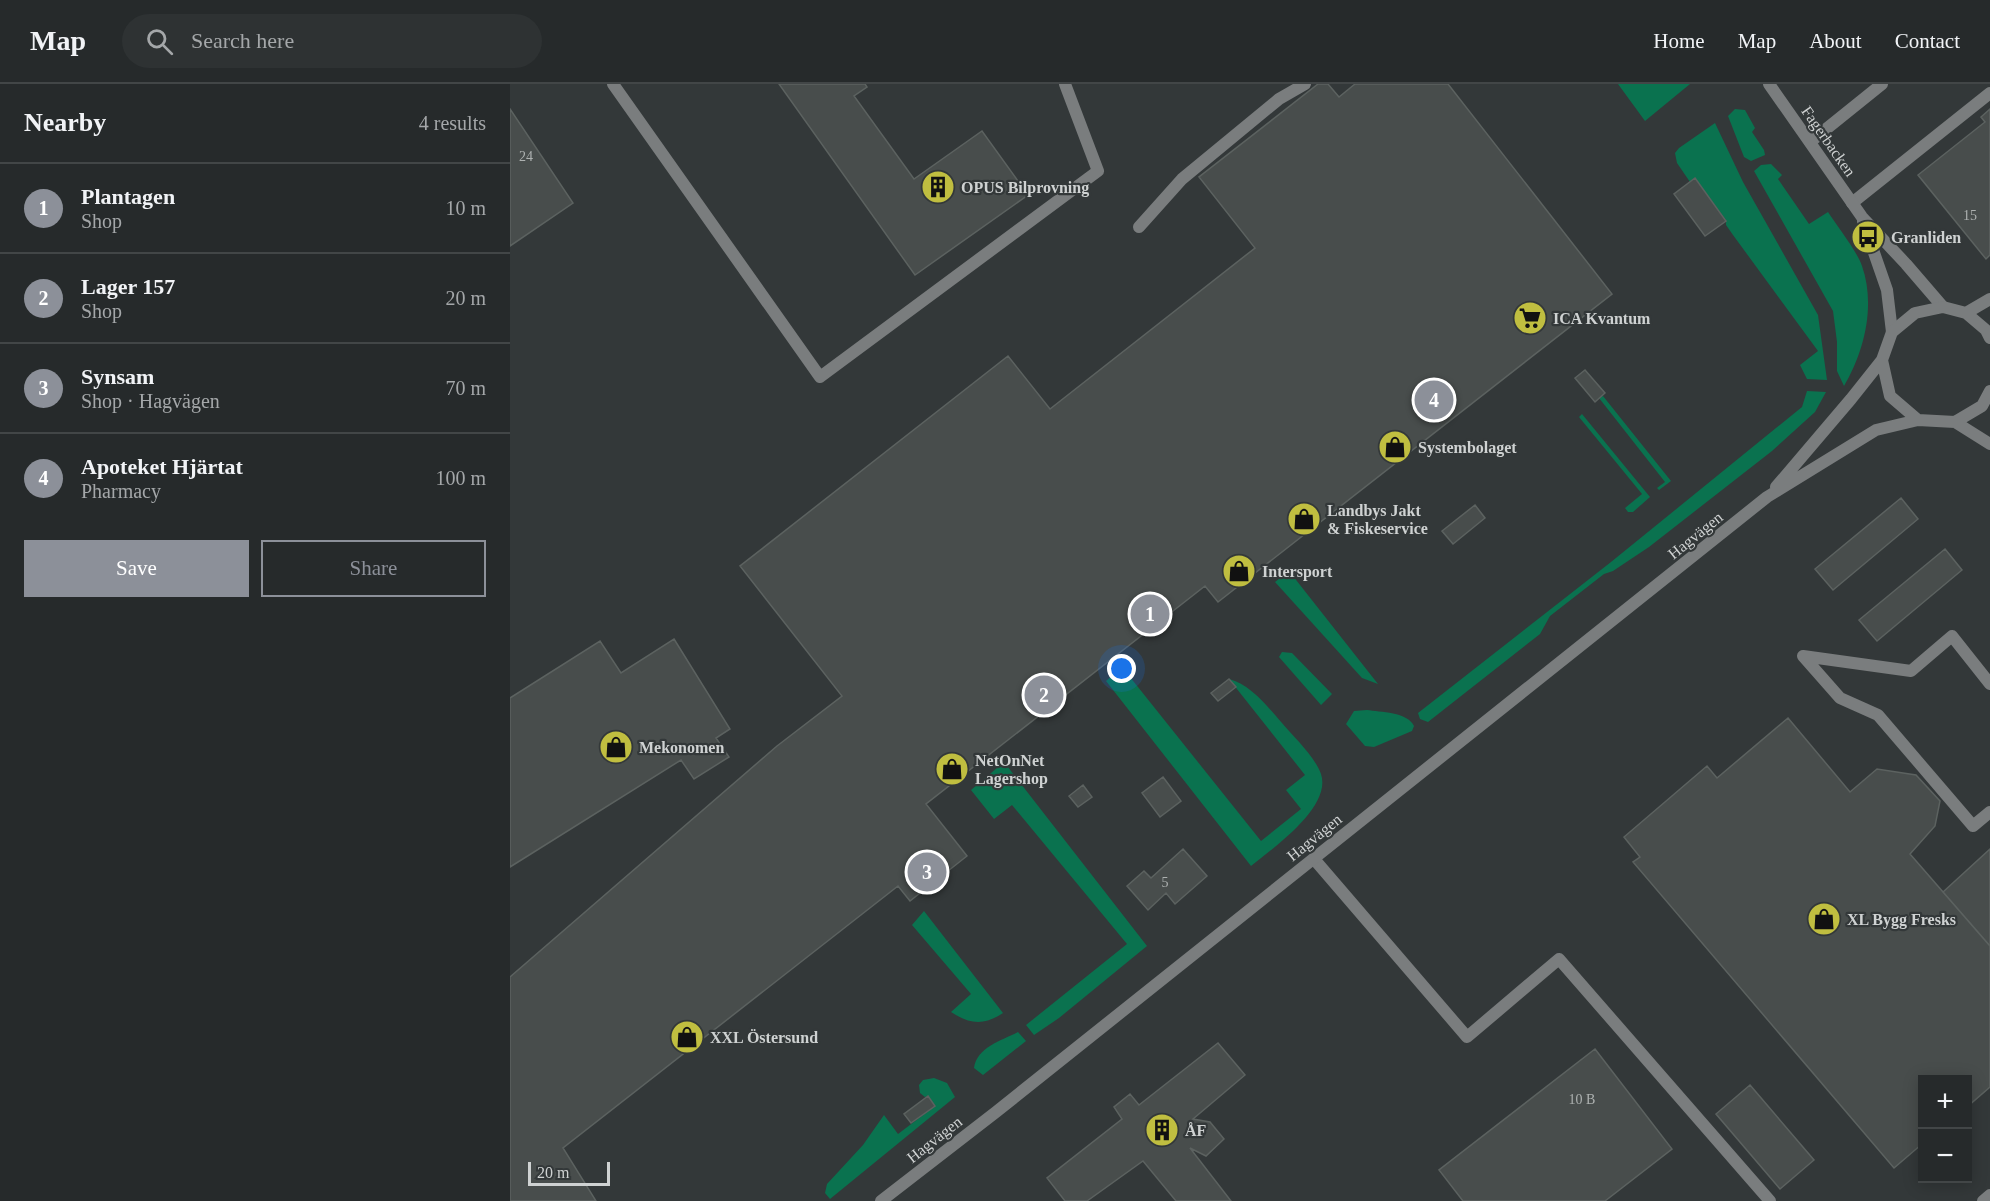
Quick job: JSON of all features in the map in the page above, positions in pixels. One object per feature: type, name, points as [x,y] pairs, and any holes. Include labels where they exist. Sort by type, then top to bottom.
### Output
[{"type":"street","points":[[613,84],[820,377],[1098,171],[1065,84]]},
{"type":"street","points":[[1139,227],[1182,178],[1279,99],[1305,84]]},
{"type":"street","name":"Fagerbacken","points":[[1769,84],[1862,218],[1943,307]]},
{"type":"street","points":[[1810,142],[1882,84]]},
{"type":"street","points":[[1852,203],[1990,93]]},
{"type":"street","name":"Fagerbacken","points":[[1862,218],[1887,290],[1892,332]]},
{"type":"street","points":[[1966,313],[1990,299]]},
{"type":"street","points":[[1918,420],[1890,396],[1882,360],[1892,332],[1915,313],[1943,307],[1966,313],[1986,330],[1990,339]]},
{"type":"street","name":"Hagvägen","points":[[1767,497],[1882,360]]},
{"type":"street","points":[[1990,391],[1982,406],[1955,422],[1990,444]]},
{"type":"street","name":"Hagvägen","points":[[881,1201],[1005,1105],[1767,497],[1876,430],[1918,420],[1955,422]]},
{"type":"street","points":[[1990,684],[1952,636],[1911,671],[1803,656],[1840,698],[1878,715],[1973,826],[1990,812]]},
{"type":"street","points":[[1314,859],[1467,1037],[1559,959],[1770,1201]]},
{"type":"street","points":[[1983,1201],[1990,1195]]},
{"type":"green space","points":[[1618,84],[1690,84],[1645,121]]},
{"type":"green space","points":[[1735,109],[1745,110],[1755,128],[1752,132],[1765,155],[1751,161],[1744,157],[1728,116]]},
{"type":"green space","points":[[1715,123],[1743,182],[1818,315],[1827,380],[1807,379],[1800,365],[1818,351],[1733,235],[1726,225],[1726,220],[1695,179],[1690,182],[1677,163],[1675,153],[1679,148]]},
{"type":"green space","points":[[1771,164],[1782,175],[1778,179],[1809,224],[1828,212],[1862,266],[1868,297],[1866,328],[1857,359],[1844,386],[1837,371],[1837,342],[1833,311],[1754,171],[1761,165]]},
{"type":"green space","points":[[1807,391],[1826,392],[1815,412],[1772,451],[1649,547],[1613,571],[1604,574],[1550,616],[1540,634],[1428,722],[1420,719],[1418,713],[1611,562],[1802,407]]},
{"type":"green space","points":[[1603,396],[1671,481],[1659,490],[1657,488],[1665,482],[1599,398]]},
{"type":"green space","points":[[1582,414],[1650,497],[1633,512],[1628,512],[1625,508],[1642,494],[1579,417]]},
{"type":"green space","points":[[1289,571],[1378,684],[1362,678],[1275,582]]},
{"type":"green space","points":[[1282,652],[1292,653],[1332,694],[1321,705],[1279,657]]},
{"type":"green space","points":[[1122,667],[1261,841],[1301,809],[1286,790],[1305,775],[1229,679],[1251,691],[1265,703],[1309,754],[1321,774],[1322,787],[1318,800],[1309,813],[1286,838],[1251,866],[1106,681]]},
{"type":"green space","points":[[1367,710],[1400,715],[1411,721],[1414,726],[1412,731],[1374,747],[1365,746],[1346,724],[1354,711]]},
{"type":"green space","points":[[1004,762],[1147,946],[1059,1018],[1034,1035],[1026,1025],[1127,944],[1012,805],[994,819],[971,790]]},
{"type":"green space","points":[[924,911],[1003,1013],[989,1020],[977,1022],[964,1019],[951,1012],[971,994],[912,925]]},
{"type":"green space","points":[[1018,1032],[1026,1041],[983,1075],[974,1068],[976,1061],[985,1050]]},
{"type":"green space","points":[[934,1078],[947,1083],[955,1097],[830,1199],[825,1193],[827,1184],[863,1145],[884,1115],[898,1134],[935,1106],[928,1096],[925,1097],[920,1093],[919,1085],[923,1080]]},
{"type":"building","name":"OPUS Bilprovning","points":[[779,84],[865,84],[867,87],[854,96],[914,179],[982,131],[1028,195],[915,275]]},
{"type":"building","points":[[1318,84],[1328,84],[1339,97],[1355,84],[1448,84],[1612,294],[1218,602],[1205,586],[926,804],[967,856],[910,901],[898,886],[563,1148],[596,1201],[510,1201],[510,977],[777,746],[842,696],[740,566],[1008,356],[1050,409],[1255,248],[1199,177]]},
{"type":"building","points":[[510,109],[573,203],[510,246]]},
{"type":"building","points":[[1990,109],[1990,255],[1986,259],[1918,175],[1985,122],[1981,117]]},
{"type":"building","points":[[1695,178],[1726,221],[1705,236],[1674,194]]},
{"type":"building","points":[[1585,370],[1605,393],[1595,402],[1575,378]]},
{"type":"building","points":[[1901,498],[1918,519],[1833,590],[1815,569]]},
{"type":"building","points":[[1475,505],[1485,518],[1453,544],[1442,531]]},
{"type":"building","points":[[1945,549],[1962,570],[1877,641],[1859,620]]},
{"type":"building","name":"Mekonomen","points":[[674,639],[730,729],[716,738],[729,757],[694,779],[681,760],[510,867],[510,698],[600,641],[621,673]]},
{"type":"building","points":[[1229,679],[1236,687],[1218,701],[1211,693]]},
{"type":"building","name":"XL Bygg Fresks","points":[[1788,718],[1850,792],[1877,769],[1916,775],[1940,801],[1935,826],[1910,854],[1990,946],[1990,1087],[1972,1103],[1972,1075],[1918,1075],[1918,1147],[1894,1168],[1633,862],[1640,857],[1624,837],[1707,766],[1717,778]]},
{"type":"building","points":[[1163,777],[1181,801],[1160,817],[1142,793]]},
{"type":"building","points":[[1083,785],[1092,797],[1078,807],[1069,796]]},
{"type":"building","points":[[1183,849],[1207,876],[1175,904],[1166,893],[1148,910],[1127,886],[1144,871],[1151,878]]},
{"type":"building","name":"XL Bygg Fresks","points":[[1990,849],[1990,946],[1943,892]]},
{"type":"building","name":"ÅF","points":[[1218,1043],[1245,1075],[1193,1119],[1210,1122],[1224,1139],[1206,1156],[1190,1148],[1231,1201],[1176,1201],[1143,1161],[1087,1201],[1065,1201],[1047,1178],[1122,1119],[1114,1107],[1130,1094],[1139,1105]]},
{"type":"building","points":[[1595,1049],[1672,1149],[1605,1201],[1463,1201],[1439,1170]]},
{"type":"building","points":[[1750,1085],[1814,1160],[1780,1189],[1716,1114]]},
{"type":"building","points":[[928,1096],[935,1106],[911,1123],[904,1114]]},
{"type":"place","name":"OPUS Bilprovning","points":[[938,187]]},
{"type":"place","name":"Granliden","points":[[1868,237]]},
{"type":"place","name":"ICA Kvantum","points":[[1530,318]]},
{"type":"place","name":"Apoteket Hjärtat","points":[[1434,400]]},
{"type":"place","name":"Systembolaget","points":[[1395,447]]},
{"type":"place","name":"Landbys Jakt & Fiskeservice","points":[[1304,519]]},
{"type":"place","name":"Intersport","points":[[1239,571]]},
{"type":"place","name":"Plantagen","points":[[1150,614]]},
{"type":"place","name":"Lager 157","points":[[1044,695]]},
{"type":"place","name":"Mekonomen","points":[[616,747]]},
{"type":"place","name":"NetOnNet Lagershop","points":[[952,769]]},
{"type":"place","name":"Synsam","points":[[927,872]]},
{"type":"place","name":"XL Bygg Fresks","points":[[1824,919]]},
{"type":"place","name":"XXL Östersund","points":[[687,1037]]},
{"type":"place","name":"ÅF","points":[[1162,1130]]}]
